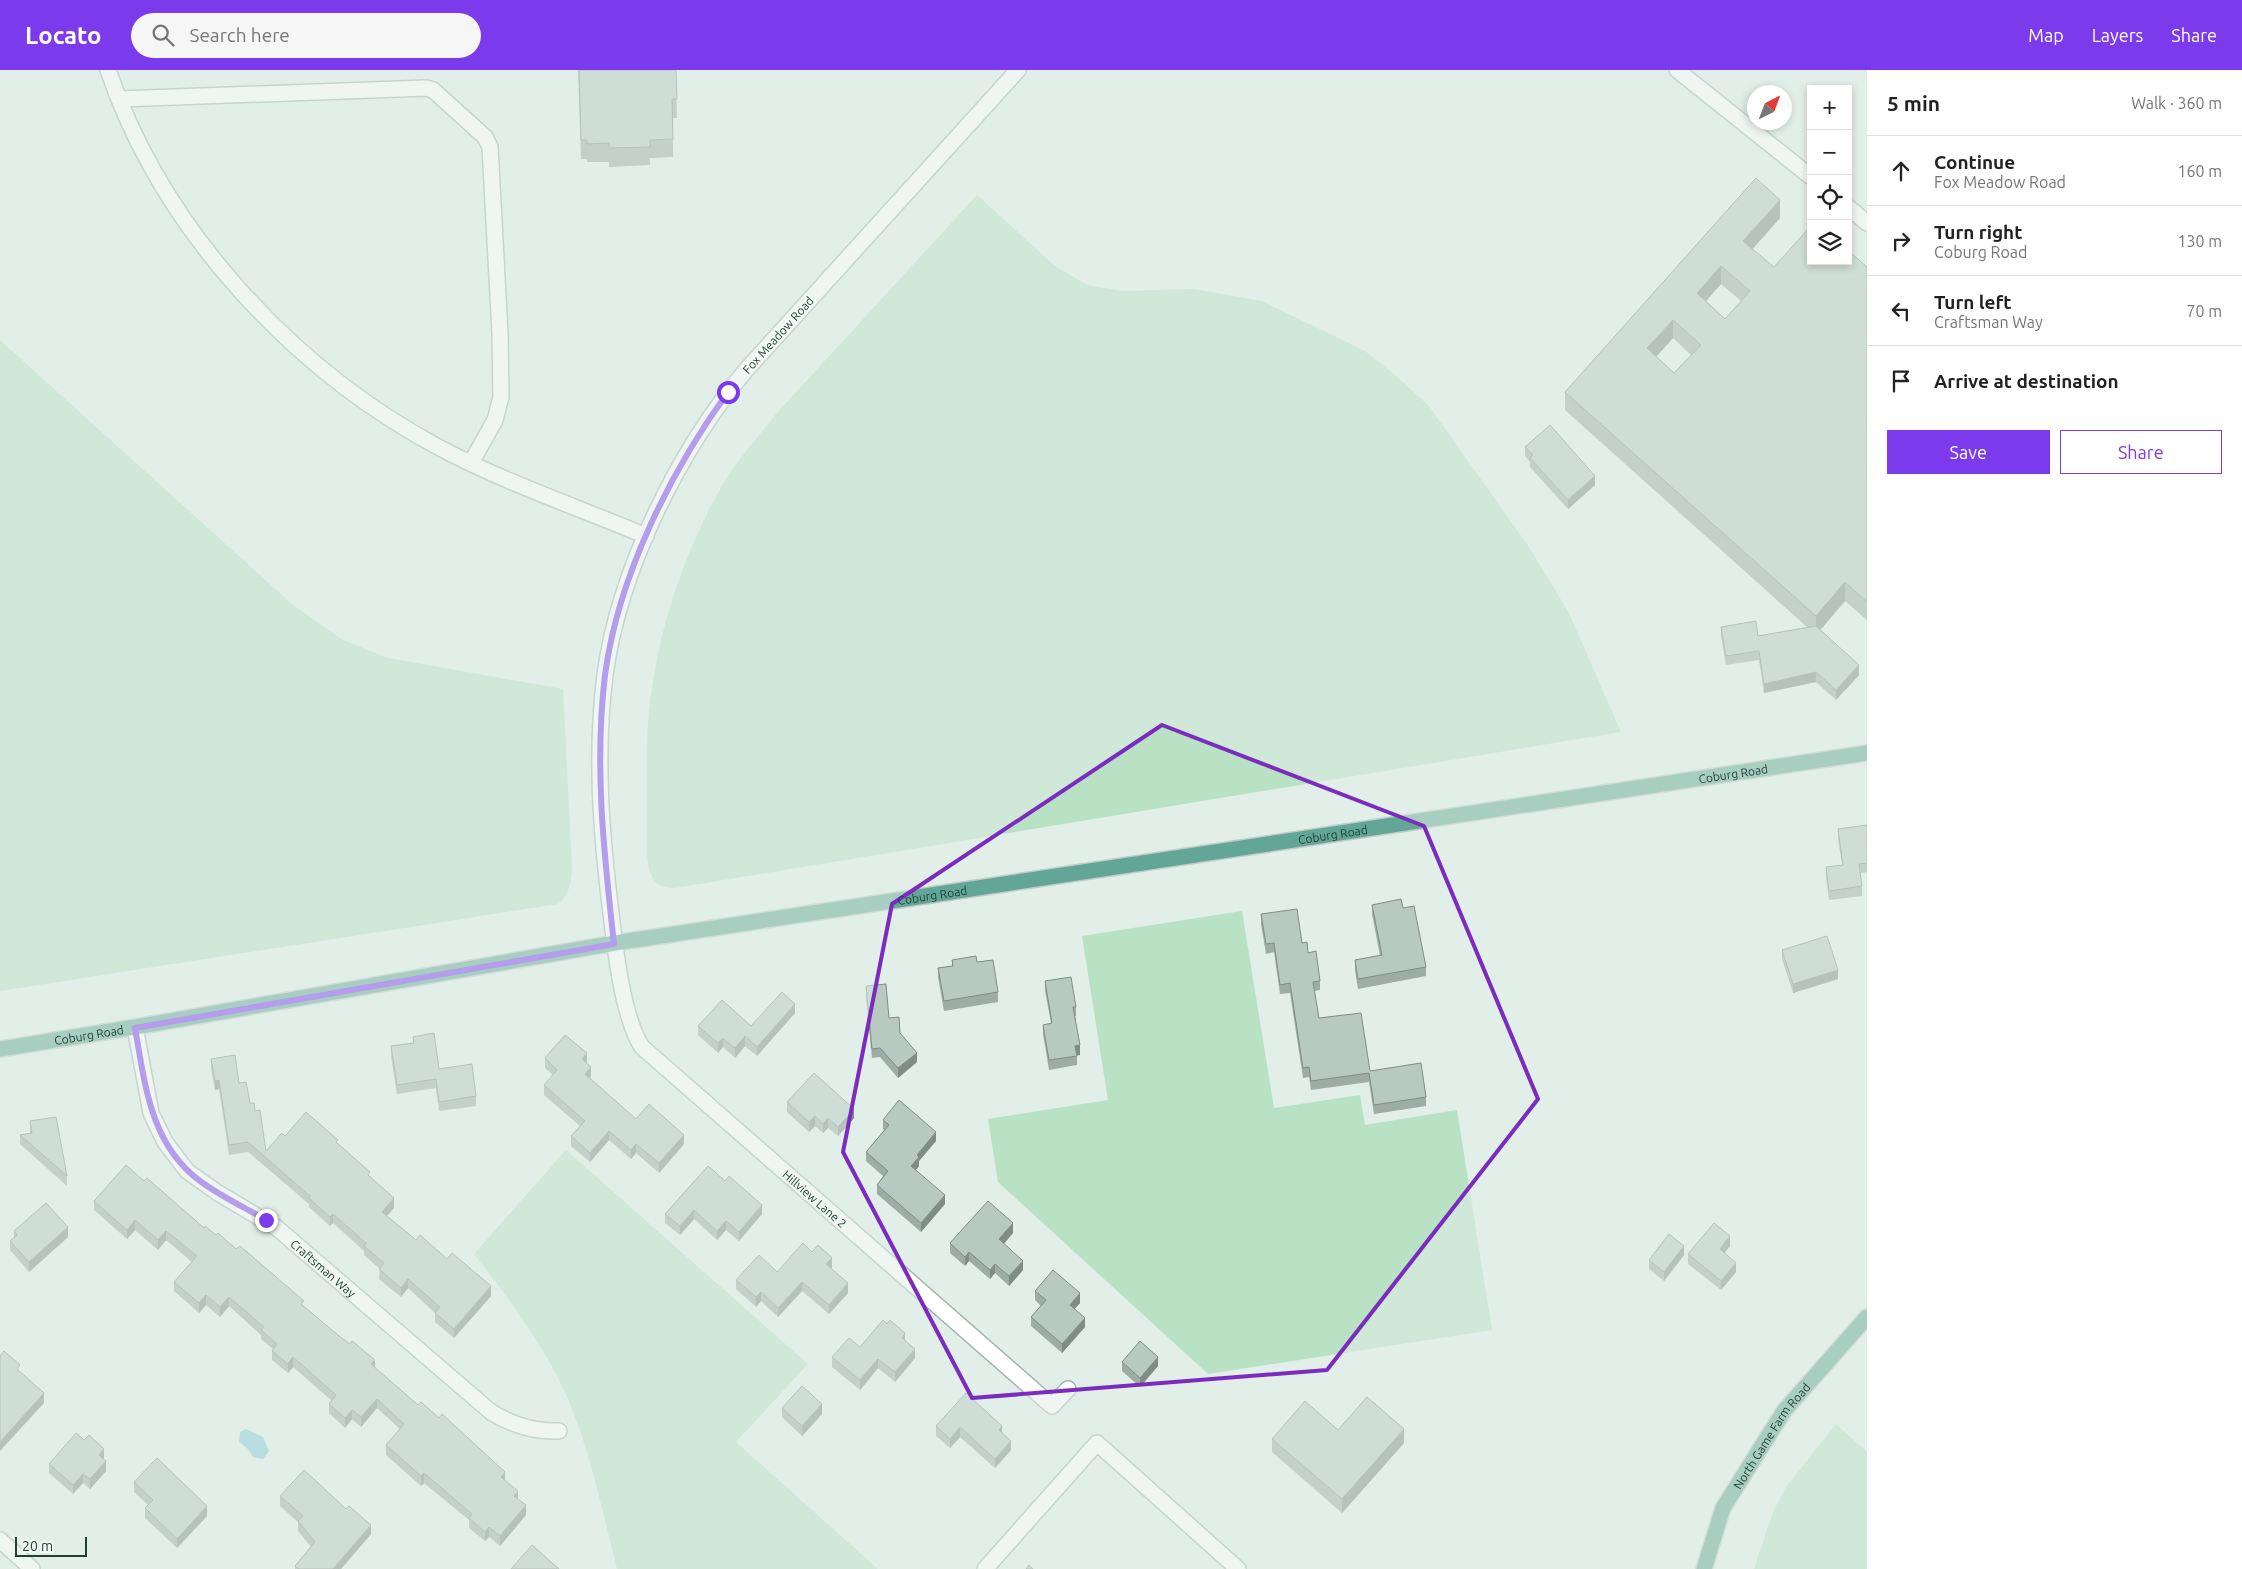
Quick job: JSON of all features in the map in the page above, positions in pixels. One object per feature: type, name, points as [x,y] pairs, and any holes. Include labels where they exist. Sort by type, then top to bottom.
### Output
[{"type":"main road","name":"Coburg Road","points":[[0,1049],[135,1028],[614,944],[1867,753]]},
{"type":"main road","name":"North Game Farm Road","points":[[1704,1569],[1723,1508],[1784,1411],[1867,1317]]},
{"type":"street","points":[[108,70],[119,99],[155,172],[204,246],[260,311],[315,363],[408,430],[471,463],[646,536]]},
{"type":"street","name":"Fox Meadow Road","points":[[614,944],[600,802],[601,721],[605,674],[613,636],[646,536],[692,446],[728,392],[1018,70]]},
{"type":"street","points":[[1677,70],[1808,175]]},
{"type":"street","points":[[119,99],[426,88],[432,90],[485,138],[490,147],[500,334],[501,397],[495,420],[471,463]]},
{"type":"street","points":[[1852,211],[1867,222]]},
{"type":"street","name":"Hillview Lane 2","points":[[614,944],[631,1030],[649,1055],[1052,1406],[1068,1389]]},
{"type":"street","name":"Craftsman Way","points":[[135,1028],[151,1113],[165,1142],[187,1171],[218,1193],[277,1228],[491,1412],[528,1428],[558,1431]]},
{"type":"street","points":[[985,1569],[1097,1443],[1238,1569]]},
{"type":"street","points":[[0,1540],[32,1569]]},
{"type":"highlighted area","points":[[1162,725],[1424,826],[1538,1099],[1327,1370],[972,1398],[843,1152],[892,904]]},
{"type":"green space","points":[[977,195],[1055,266],[1087,285],[1122,291],[1194,289],[1262,301],[1365,351],[1395,375],[1429,406],[1529,547],[1569,613],[1621,732],[675,888],[656,883],[649,869],[647,855],[647,744],[649,710],[660,643],[669,610],[680,577],[707,514],[729,475],[776,414]]},
{"type":"green space","points":[[0,340],[293,605],[343,640],[388,658],[563,689],[572,867],[569,887],[565,896],[558,904],[0,991]]},
{"type":"green space","points":[[1242,911],[1274,1108],[1360,1095],[1365,1125],[1457,1110],[1492,1330],[1208,1374],[998,1182],[988,1119],[1108,1100],[1082,936]]},
{"type":"green space","points":[[566,1150],[808,1364],[736,1442],[878,1569],[617,1569],[587,1452],[571,1406],[552,1367],[532,1333],[474,1254]]},
{"type":"green space","points":[[1836,1424],[1867,1452],[1867,1569],[1754,1569],[1773,1512],[1786,1487]]},
{"type":"water","points":[[246,1429],[263,1437],[269,1451],[263,1459],[253,1457],[248,1449],[239,1442],[240,1432]]},
{"type":"building","points":[[579,70],[676,70],[677,99],[672,99],[673,139],[650,140],[650,147],[609,148],[609,143],[587,144],[587,140],[581,140]]},
{"type":"building","points":[[1756,178],[1780,200],[1743,241],[1774,267],[1807,230],[1807,265],[1852,265],[1852,254],[1867,267],[1867,602],[1845,582],[1816,616],[1565,392]],"holes":[[[1721,266],[1750,291],[1725,319],[1697,293]],[[1673,320],[1701,345],[1674,373],[1647,348]]]},
{"type":"building","points":[[1550,425],[1595,476],[1568,500],[1530,458],[1533,455],[1525,447]]},
{"type":"building","points":[[1756,621],[1758,636],[1816,626],[1859,665],[1836,690],[1816,672],[1764,684],[1759,651],[1726,656],[1721,627]]},
{"type":"building","points":[[1867,825],[1867,863],[1859,864],[1862,886],[1829,891],[1826,867],[1843,865],[1838,829]]},
{"type":"building","points":[[1401,899],[1403,908],[1414,906],[1426,967],[1358,979],[1355,960],[1382,955],[1372,905]]},
{"type":"building","points":[[1297,909],[1302,943],[1307,942],[1308,953],[1316,951],[1320,981],[1313,982],[1319,1018],[1361,1013],[1370,1071],[1421,1063],[1426,1097],[1374,1105],[1369,1073],[1311,1081],[1309,1067],[1303,1068],[1290,983],[1280,985],[1274,943],[1266,944],[1261,914]]},
{"type":"building","points":[[1827,936],[1838,970],[1793,984],[1782,950]]},
{"type":"building","points":[[976,956],[977,962],[993,960],[998,992],[944,1001],[938,968],[953,966],[952,960]]},
{"type":"building","points":[[1071,977],[1076,1007],[1073,1007],[1080,1045],[1075,1046],[1077,1056],[1049,1060],[1043,1025],[1052,1023],[1045,981]]},
{"type":"building","points":[[886,984],[889,1018],[899,1017],[900,1033],[917,1053],[898,1068],[880,1048],[872,1049],[866,986]]},
{"type":"building","points":[[782,992],[795,1004],[757,1047],[745,1036],[735,1048],[723,1038],[718,1043],[698,1026],[722,1000],[751,1026]]},
{"type":"building","points":[[434,1033],[439,1069],[472,1064],[476,1096],[439,1102],[436,1079],[397,1085],[391,1046],[414,1043],[413,1037]]},
{"type":"building","points":[[565,1035],[587,1053],[582,1059],[591,1067],[585,1074],[636,1119],[649,1104],[684,1135],[659,1163],[636,1144],[631,1150],[609,1131],[590,1153],[571,1136],[585,1121],[544,1085],[557,1070],[545,1058]]},
{"type":"building","points":[[235,1055],[239,1083],[246,1082],[250,1103],[254,1103],[255,1111],[260,1110],[266,1151],[282,1133],[285,1136],[306,1112],[338,1140],[336,1142],[370,1172],[368,1175],[394,1198],[382,1212],[416,1240],[420,1235],[447,1259],[452,1253],[491,1286],[454,1329],[435,1313],[440,1307],[408,1279],[401,1288],[379,1269],[384,1263],[364,1246],[366,1243],[333,1214],[330,1217],[309,1198],[310,1196],[248,1142],[229,1145],[219,1080],[215,1081],[211,1059]]},
{"type":"building","points":[[814,1073],[854,1109],[838,1127],[828,1118],[823,1124],[815,1116],[809,1122],[787,1102]]},
{"type":"building","points":[[899,1100],[936,1132],[917,1155],[919,1157],[911,1166],[945,1195],[921,1223],[877,1185],[888,1171],[866,1152],[889,1125],[883,1120]]},
{"type":"building","points":[[56,1117],[67,1176],[20,1135],[32,1133],[30,1121]]},
{"type":"building","points":[[126,1165],[144,1181],[147,1178],[204,1228],[205,1226],[216,1235],[218,1233],[236,1249],[240,1246],[304,1301],[301,1304],[339,1336],[350,1344],[352,1341],[375,1360],[371,1364],[418,1405],[421,1402],[439,1418],[442,1414],[505,1472],[501,1477],[518,1491],[514,1496],[526,1505],[500,1536],[489,1527],[485,1532],[469,1518],[472,1514],[424,1473],[421,1476],[386,1445],[404,1424],[377,1399],[361,1417],[352,1410],[345,1418],[329,1404],[336,1395],[293,1357],[288,1364],[272,1351],[277,1344],[261,1330],[264,1327],[229,1297],[220,1307],[206,1295],[199,1303],[174,1282],[197,1256],[166,1231],[158,1240],[135,1220],[127,1230],[94,1201]]},
{"type":"building","points":[[708,1166],[725,1181],[729,1176],[762,1205],[739,1232],[726,1221],[717,1231],[694,1210],[680,1226],[665,1214]]},
{"type":"building","points":[[988,1201],[1013,1223],[999,1239],[1023,1261],[1009,1276],[995,1264],[990,1270],[969,1252],[965,1257],[950,1243]]},
{"type":"building","points":[[46,1203],[68,1227],[29,1262],[10,1241],[17,1235],[14,1231]]},
{"type":"building","points":[[1714,1223],[1730,1236],[1720,1249],[1736,1263],[1721,1281],[1688,1254]]},
{"type":"building","points":[[1669,1234],[1684,1246],[1664,1272],[1649,1260]]},
{"type":"building","points":[[803,1243],[812,1252],[818,1245],[832,1258],[826,1264],[848,1283],[829,1305],[802,1282],[778,1308],[761,1292],[756,1297],[736,1280],[759,1255],[777,1272]]},
{"type":"building","points":[[1053,1270],[1080,1293],[1070,1305],[1085,1318],[1062,1344],[1031,1317],[1046,1300],[1035,1291]]},
{"type":"building","points":[[883,1320],[887,1324],[890,1320],[905,1333],[902,1338],[915,1349],[895,1372],[878,1359],[860,1380],[832,1357],[849,1338],[860,1347]]},
{"type":"building","points":[[1140,1341],[1158,1357],[1140,1378],[1122,1362]]},
{"type":"building","points":[[4,1351],[20,1365],[17,1369],[44,1393],[0,1442],[0,1356]]},
{"type":"building","points":[[802,1386],[822,1404],[802,1426],[782,1408]]},
{"type":"building","points":[[966,1393],[1002,1426],[999,1430],[1011,1441],[995,1459],[960,1427],[950,1439],[936,1426]]},
{"type":"building","points":[[1367,1397],[1404,1429],[1342,1499],[1272,1439],[1305,1401],[1338,1430]]},
{"type":"building","points":[[76,1433],[84,1440],[89,1435],[104,1449],[99,1455],[106,1461],[90,1479],[83,1474],[73,1485],[49,1464]]},
{"type":"building","points":[[157,1458],[207,1506],[177,1539],[145,1508],[153,1500],[134,1482]]},
{"type":"building","points":[[304,1470],[346,1509],[349,1506],[371,1525],[333,1569],[299,1569],[295,1566],[315,1542],[298,1521],[303,1516],[280,1496]]},
{"type":"building","points":[[532,1545],[559,1569],[511,1569]]},
{"type":"route","points":[[266,1220],[199,1181],[174,1156],[151,1113],[135,1028],[614,944],[600,802],[601,721],[605,674],[613,636],[626,591],[646,536],[672,481],[712,413],[728,392]]}]
